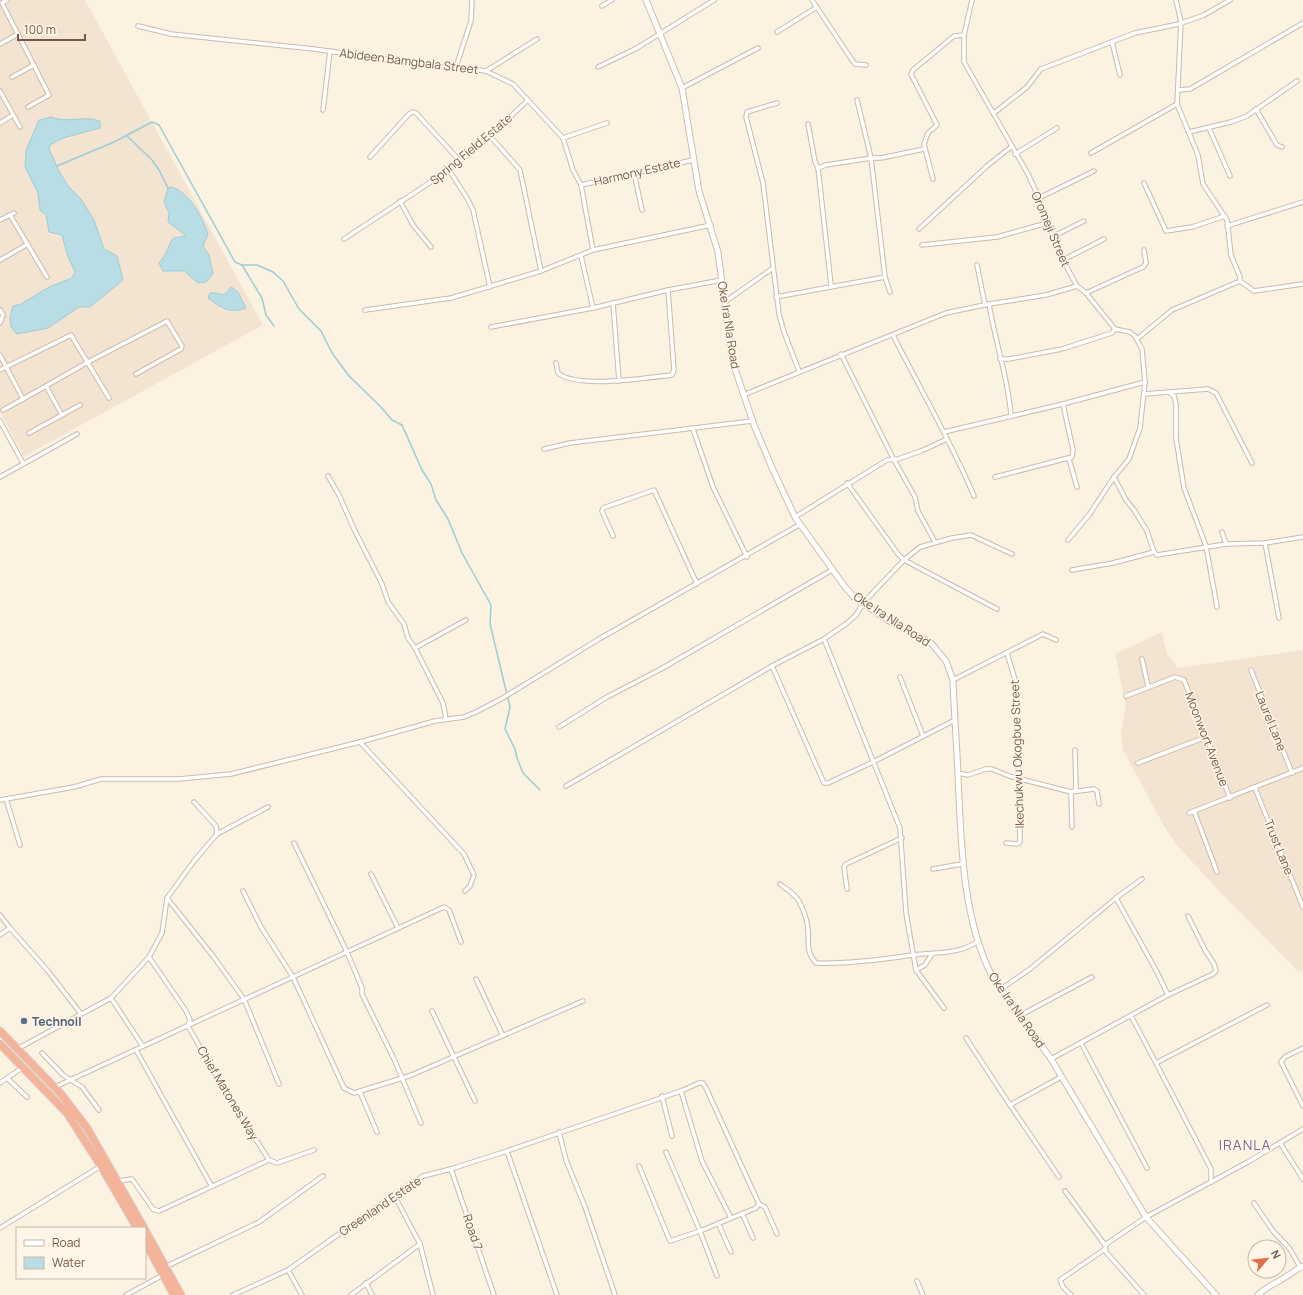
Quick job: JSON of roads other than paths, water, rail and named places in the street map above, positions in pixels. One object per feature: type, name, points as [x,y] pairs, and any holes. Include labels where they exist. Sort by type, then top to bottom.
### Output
[{"type":"highway","points":[[0,1032],[54,1087],[87,1128],[143,1227]]},
{"type":"highway","points":[[0,1044],[66,1113],[101,1166],[136,1227]]},
{"type":"highway","points":[[146,1233],[180,1295]]},
{"type":"highway","points":[[146,1244],[174,1295]]},
{"type":"street","points":[[7,0],[1,2],[49,96],[28,107]]},
{"type":"street","points":[[456,66],[471,21],[472,0]]},
{"type":"street","points":[[602,6],[612,0]]},
{"type":"street","name":"Oke Ira Nla Road","points":[[646,0],[682,88],[699,191],[711,225],[718,252],[726,301],[732,360],[752,421],[795,517],[832,570],[854,597],[864,602],[889,620],[931,643],[946,661],[953,680],[962,864],[977,942],[986,965],[1001,989],[1051,1059],[1146,1217],[1216,1295]]},
{"type":"street","points":[[598,67],[637,48],[714,0]]},
{"type":"street","points":[[812,0],[855,64],[866,65]]},
{"type":"street","name":"Oromeji Street","points":[[972,0],[964,36],[964,62],[983,97],[994,113],[1039,198],[1052,237],[1077,286],[1086,293],[1115,329]]},
{"type":"street","points":[[1176,0],[1180,18],[1179,90],[1177,104],[1198,155],[1203,184],[1225,216],[1228,226],[1231,255],[1240,277],[1240,281],[1254,291],[1302,284]]},
{"type":"street","points":[[994,113],[1027,87],[1042,69],[1135,33],[1180,24],[1204,15],[1230,0]]},
{"type":"street","points":[[777,32],[817,7]]},
{"type":"street","points":[[1179,90],[1190,89],[1303,23]]},
{"type":"street","name":"Abideen Bamgbala Street","points":[[138,26],[171,34],[330,51],[439,67],[456,66],[486,71],[513,84],[563,138],[573,170],[581,185],[593,250]]},
{"type":"street","points":[[0,44],[18,34]]},
{"type":"street","points":[[933,179],[924,149],[926,137],[937,125],[912,78],[913,70],[954,36],[964,36]]},
{"type":"street","points":[[486,71],[536,39]]},
{"type":"street","points":[[1112,42],[1120,75]]},
{"type":"street","points":[[682,88],[758,48]]},
{"type":"street","points":[[323,110],[330,51]]},
{"type":"street","points":[[12,77],[34,65]]},
{"type":"street","points":[[1189,132],[1231,122],[1247,116],[1297,81]]},
{"type":"street","points":[[0,91],[20,127]]},
{"type":"street","name":"Spring Field Estate","points":[[344,239],[449,170],[490,136],[528,100]]},
{"type":"street","points":[[857,100],[871,158],[885,277],[890,292]]},
{"type":"street","points":[[777,103],[747,112],[746,117],[763,183],[776,297],[784,332],[799,371]]},
{"type":"street","points":[[1090,154],[1177,104]]},
{"type":"street","points":[[1256,109],[1275,142],[1282,147]]},
{"type":"street","points":[[370,157],[412,112],[416,113],[460,161]]},
{"type":"street","points":[[0,123],[13,115]]},
{"type":"street","points":[[563,138],[607,123]]},
{"type":"street","points":[[808,124],[815,162],[818,168],[831,285]]},
{"type":"street","points":[[1015,154],[1057,128]]},
{"type":"street","points":[[1209,128],[1230,176]]},
{"type":"street","points":[[490,136],[520,170],[541,271]]},
{"type":"street","points":[[919,229],[987,166],[1011,147]]},
{"type":"street","points":[[818,168],[826,165],[871,158],[881,158],[924,149]]},
{"type":"street","name":"Harmony Estate","points":[[581,185],[693,160]]},
{"type":"street","points":[[449,170],[473,210],[490,287]]},
{"type":"street","points":[[1039,198],[1094,171]]},
{"type":"street","points":[[634,173],[642,210]]},
{"type":"street","points":[[1144,183],[1166,231],[1192,227],[1225,216]]},
{"type":"street","points":[[400,201],[413,225],[431,246]]},
{"type":"street","points":[[1228,226],[1303,202]]},
{"type":"street","points":[[0,220],[12,214],[47,277]]},
{"type":"street","points":[[1052,237],[1084,221]]},
{"type":"street","points":[[922,245],[997,237],[1047,223]]},
{"type":"street","points":[[365,310],[451,298],[541,271],[593,250],[711,225]]},
{"type":"street","points":[[1063,260],[1104,239]]},
{"type":"street","points":[[0,260],[28,244]]},
{"type":"street","points":[[1086,293],[1143,267],[1146,263],[1144,250]]},
{"type":"street","points":[[581,256],[593,308]]},
{"type":"street","points":[[977,265],[1000,359],[1011,415]]},
{"type":"street","points":[[726,301],[773,268]]},
{"type":"street","points":[[776,297],[831,285],[885,277]]},
{"type":"street","points":[[491,327],[593,308],[668,290],[722,280]]},
{"type":"street","points":[[1137,339],[1172,310],[1240,281]]},
{"type":"street","points":[[743,395],[841,354],[893,335],[946,313],[987,304],[1046,295],[1077,286]]},
{"type":"street","points":[[556,363],[558,373],[570,379],[619,381],[672,375],[674,373],[668,290]]},
{"type":"street","points":[[613,303],[619,381]]},
{"type":"street","points":[[0,310],[3,315],[0,323]]},
{"type":"street","points":[[3,410],[88,362],[167,321],[182,346],[181,349],[136,374]]},
{"type":"street","points":[[1000,359],[1009,359],[1062,349],[1112,333],[1115,329],[1130,332],[1137,339],[1142,349],[1145,382],[1140,428],[1129,459],[1114,477],[1090,516],[1068,540]]},
{"type":"street","points":[[0,370],[70,335],[73,335],[109,398]]},
{"type":"street","points":[[893,335],[921,392],[944,432],[974,496]]},
{"type":"street","points":[[841,354],[893,458],[915,497],[918,511],[935,542]]},
{"type":"street","points":[[0,355],[23,400]]},
{"type":"street","points":[[944,432],[1011,415],[1063,404],[1145,382]]},
{"type":"street","points":[[46,386],[62,415]]},
{"type":"street","points":[[1144,394],[1208,389],[1216,393],[1252,463]]},
{"type":"street","points":[[1170,393],[1174,396],[1176,404],[1176,438],[1184,488],[1206,546],[1217,608]]},
{"type":"street","points":[[995,477],[1069,459],[1074,454],[1063,404]]},
{"type":"street","points":[[29,433],[80,405]]},
{"type":"street","points":[[0,421],[23,463]]},
{"type":"street","points":[[544,449],[570,443],[752,421]]},
{"type":"street","points":[[693,429],[713,487],[747,556]]},
{"type":"street","points":[[0,478],[23,463],[77,434]]},
{"type":"street","points":[[795,517],[847,483],[886,460],[893,458],[898,459],[921,451],[947,438]]},
{"type":"street","points":[[1069,459],[1077,487]]},
{"type":"street","points":[[328,476],[339,495],[354,529],[382,584],[388,602],[404,624],[408,638],[415,648],[443,703],[446,719]]},
{"type":"street","points":[[1114,477],[1126,500],[1147,531],[1154,552],[1157,555],[1206,546],[1265,543],[1303,537]]},
{"type":"street","points":[[847,483],[898,554],[904,560],[997,609]]},
{"type":"street","points":[[613,536],[602,511],[603,508],[654,490],[697,584]]},
{"type":"street","points":[[0,800],[74,787],[101,779],[179,779],[231,774],[446,719],[464,717],[476,712],[599,639],[800,525]]},
{"type":"street","points":[[1222,532],[1226,544]]},
{"type":"street","points":[[566,786],[772,666],[824,639],[856,615],[864,602],[904,560],[920,547],[935,542],[971,535],[1012,554]]},
{"type":"street","points":[[1265,543],[1279,618]]},
{"type":"street","points":[[1072,570],[1113,563],[1154,552]]},
{"type":"street","points":[[559,727],[607,697],[661,669],[832,570]]},
{"type":"street","points":[[415,648],[466,620]]},
{"type":"street","points":[[953,680],[1043,634],[1056,640]]},
{"type":"street","points":[[824,639],[900,828],[902,838],[906,913],[912,955],[916,970],[944,1008]]},
{"type":"street","name":"Ikechukwu Okogbue Street","points":[[1006,843],[1016,844],[1020,842],[1016,683],[1007,653]]},
{"type":"street","points":[[1126,696],[1148,686],[1142,660]]},
{"type":"street","points":[[772,666],[824,783],[828,783],[873,762],[955,720]]},
{"type":"street","name":"Laurel Lane","points":[[1251,670],[1292,773]]},
{"type":"street","points":[[900,677],[923,736]]},
{"type":"street","name":"Moonwort Avenue","points":[[1148,686],[1174,677],[1184,680],[1230,798]]},
{"type":"street","points":[[1138,763],[1206,737]]},
{"type":"street","points":[[360,742],[464,854],[474,875],[470,886],[465,890]]},
{"type":"street","points":[[1072,827],[1072,792],[1076,789],[1075,750]]},
{"type":"street","points":[[1189,813],[1256,788],[1303,768]]},
{"type":"street","points":[[958,773],[968,775],[986,769],[992,769],[1018,778],[1072,792],[1096,789],[1099,804]]},
{"type":"street","name":"Trust Lane","points":[[1256,788],[1303,907]]},
{"type":"street","points":[[6,799],[20,845]]},
{"type":"street","points":[[194,802],[216,826],[217,834]]},
{"type":"street","points":[[17,1048],[111,998],[149,957],[162,933],[167,898],[190,866],[217,834],[268,807]]},
{"type":"street","points":[[1194,811],[1217,872]]},
{"type":"street","points":[[846,889],[844,867],[846,864],[902,838]]},
{"type":"street","points":[[294,843],[347,952],[362,988],[362,994],[402,1078],[421,1123]]},
{"type":"street","points":[[933,869],[962,864]]},
{"type":"street","points":[[371,874],[398,928]]},
{"type":"street","points":[[1001,989],[1035,965],[1116,898],[1142,879]]},
{"type":"street","points":[[780,884],[798,899],[801,905],[808,930],[807,944],[810,957],[816,963],[891,959],[912,955],[932,954],[962,949],[977,942]]},
{"type":"street","points":[[243,891],[261,927],[293,977],[344,1088],[354,1093],[402,1078],[583,1001]]},
{"type":"street","points":[[167,898],[213,956],[244,1000],[279,1084]]},
{"type":"street","points":[[1116,898],[1168,995]]},
{"type":"street","points":[[54,1087],[136,1050],[142,1045],[188,1026],[437,910],[446,907],[461,942]]},
{"type":"street","points":[[0,915],[48,971],[81,1014]]},
{"type":"street","points":[[1051,1059],[1168,995],[1213,974],[1216,971],[1214,964],[1205,950],[1188,916]]},
{"type":"street","points":[[0,935],[10,928]]},
{"type":"street","points":[[916,970],[925,965],[932,954]]},
{"type":"street","name":"Chief Matones Way","points":[[149,957],[189,1016],[190,1020],[188,1026],[226,1094],[269,1160]]},
{"type":"street","points":[[1021,1015],[1092,977]]},
{"type":"street","points":[[476,979],[503,1036]]},
{"type":"street","points":[[111,998],[142,1045]]},
{"type":"street","points":[[1156,1063],[1267,1005]]},
{"type":"street","points":[[432,1011],[452,1056],[475,1101]]},
{"type":"street","points":[[1131,1016],[1211,1169],[1211,1182]]},
{"type":"street","points":[[966,1038],[1058,1178]]},
{"type":"street","points":[[1081,1043],[1147,1168]]},
{"type":"street","points":[[1303,1048],[1285,1057],[1281,1062],[1303,1106]]},
{"type":"street","points":[[136,1050],[211,1186]]},
{"type":"street","points":[[42,1054],[63,1075],[72,1079],[82,1087],[99,1110]]},
{"type":"street","points":[[0,1083],[8,1079],[23,1067]]},
{"type":"street","points":[[1010,1105],[1061,1077]]},
{"type":"street","points":[[8,1079],[27,1097]]},
{"type":"street","name":"Greenland Estate","points":[[233,1295],[242,1293],[288,1270],[423,1176],[451,1170],[662,1096],[681,1091],[699,1083],[703,1083],[706,1088],[759,1204]]},
{"type":"street","points":[[681,1091],[702,1161],[731,1218]]},
{"type":"street","points":[[360,1092],[377,1132]]},
{"type":"street","points":[[662,1096],[672,1136]]},
{"type":"street","points":[[1071,1295],[1063,1287],[1060,1280],[1146,1217],[1258,1155],[1273,1149],[1303,1129]]},
{"type":"street","points":[[559,1132],[566,1160],[585,1207],[615,1295]]},
{"type":"street","points":[[1280,1143],[1303,1179]]},
{"type":"street","points":[[118,1181],[132,1179],[154,1209],[159,1211],[269,1160],[277,1163],[314,1150]]},
{"type":"street","points":[[507,1150],[557,1295]]},
{"type":"street","points":[[666,1152],[700,1231],[716,1276]]},
{"type":"street","points":[[0,1228],[101,1166]]},
{"type":"street","points":[[639,1166],[670,1241],[700,1231],[756,1208],[759,1204],[765,1207],[777,1234]]},
{"type":"street","name":"Road 7","points":[[451,1170],[494,1295]]},
{"type":"street","points":[[165,1267],[259,1222],[323,1176]]},
{"type":"street","points":[[1065,1191],[1105,1247],[1108,1255],[1144,1295]]},
{"type":"street","points":[[394,1195],[420,1244],[433,1295]]},
{"type":"street","points":[[1254,1203],[1273,1231],[1290,1249],[1302,1267],[1268,1286],[1258,1295]]},
{"type":"street","points":[[742,1213],[752,1238]]},
{"type":"street","points":[[718,1223],[731,1252]]},
{"type":"street","points":[[351,1295],[420,1244]]},
{"type":"street","points":[[288,1270],[302,1295]]},
{"type":"street","points":[[126,1295],[163,1275]]},
{"type":"street","points":[[917,1281],[923,1295]]},
{"type":"street","points":[[366,1283],[372,1295]]},
{"type":"water","points":[[51,117],[63,120],[93,119],[100,121],[100,128],[63,138],[50,145],[49,149],[68,186],[81,199],[94,220],[104,249],[117,256],[123,280],[90,307],[79,307],[48,328],[17,334],[11,327],[10,317],[13,306],[21,304],[49,287],[72,278],[75,272],[67,254],[62,235],[49,232],[46,215],[40,210],[38,193],[25,167],[26,150],[39,120]]},
{"type":"water","points":[[172,187],[190,200],[199,213],[208,234],[203,246],[209,255],[213,274],[206,282],[198,283],[184,271],[163,271],[159,263],[172,240],[185,236],[168,222],[169,213],[164,202],[168,188]]},
{"type":"water","points":[[231,287],[238,292],[246,308],[240,310],[226,309],[217,305],[208,298],[210,293],[224,294]]},
{"type":"waterway","points":[[57,166],[114,142],[152,122],[159,125],[235,262],[242,265],[257,265],[273,272],[283,281],[299,309],[321,331],[332,353],[349,376],[380,406],[392,420],[402,425],[422,470],[431,484],[436,500],[448,519],[462,553],[491,605],[490,624],[510,707],[505,729],[515,749],[523,773],[540,790]]},
{"type":"waterway","points":[[127,136],[152,160],[168,188]]},
{"type":"waterway","points":[[242,265],[262,298],[266,315],[274,326]]},
{"type":"place","name":"Technoil","points":[[24,1021]]},
{"type":"district","name":"IRANLA","points":[[1245,1144]]}]
